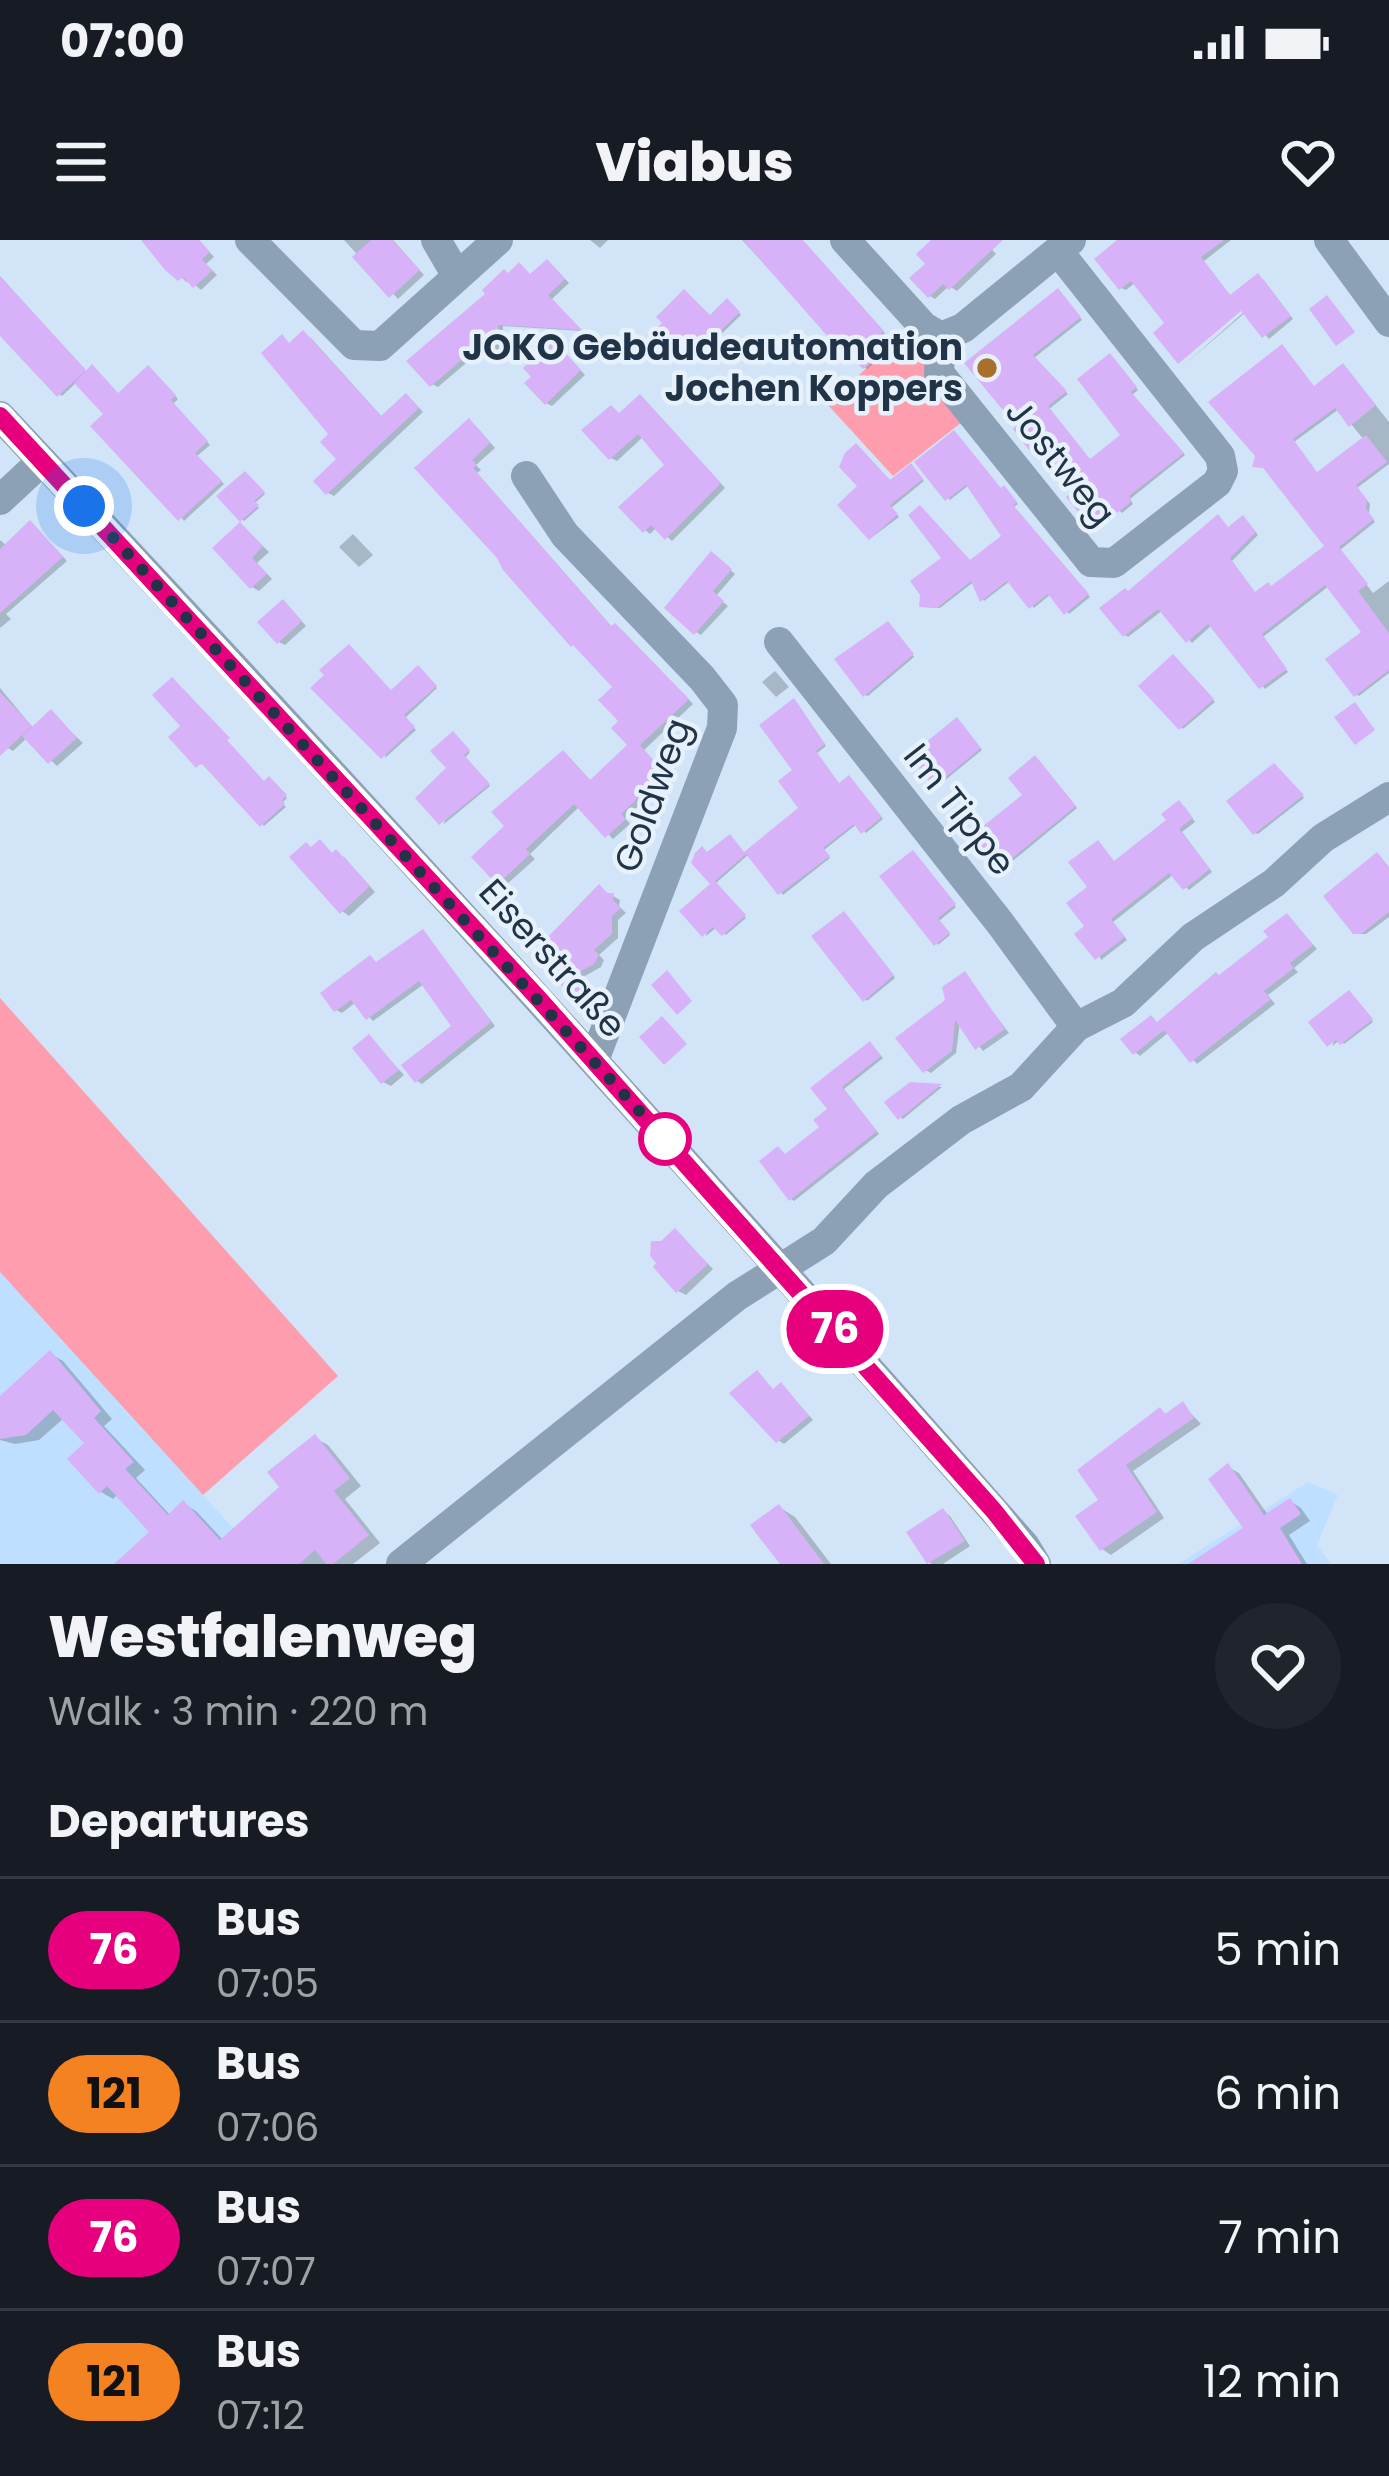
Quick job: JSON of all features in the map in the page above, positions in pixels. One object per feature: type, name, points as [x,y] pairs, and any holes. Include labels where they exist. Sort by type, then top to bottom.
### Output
[{"type":"street","points":[[250,240],[354,345],[380,346],[498,240]]},
{"type":"street","points":[[436,240],[458,276]]},
{"type":"street","points":[[844,240],[924,327],[941,338]]},
{"type":"street","points":[[1329,240],[1389,322]]},
{"type":"street","name":"Jostweg","points":[[1065,245],[1220,456],[1223,471],[1217,483],[1114,563],[1091,562],[939,373],[941,338],[963,328],[1065,245]]},
{"type":"street","name":"Eiserstraße","points":[[0,416],[594,1060],[1036,1564]]},
{"type":"street","points":[[0,500],[42,461]]},
{"type":"street","name":"Goldweg","points":[[526,476],[565,535],[723,705],[722,728],[594,1060]]},
{"type":"street","name":"Im Tippe","points":[[779,642],[1076,1027]]},
{"type":"street","points":[[401,1564],[737,1296],[824,1241],[876,1185],[961,1120],[1021,1087],[1076,1027],[1123,1003],[1192,937],[1274,883],[1323,838],[1389,797]]},
{"type":"shaded area","points":[[908,328],[927,347],[962,422],[893,476],[828,405]]},
{"type":"shaded area","points":[[0,998],[338,1376],[203,1495],[0,1272]]},
{"type":"shaded area","points":[[0,1272],[203,1495],[266,1564],[0,1564]]},
{"type":"shaded area","points":[[1308,1482],[1338,1495],[1317,1545],[1331,1564],[1178,1564]]},
{"type":"building","points":[[141,240],[199,240],[210,252],[202,259],[212,271],[193,288],[183,277],[178,281],[165,270]]},
{"type":"building","points":[[371,240],[392,240],[420,270],[389,298],[352,257]]},
{"type":"building","points":[[743,240],[803,240],[884,331],[873,341],[883,352],[863,369],[853,359],[850,362]]},
{"type":"building","points":[[931,240],[1003,240],[949,290],[943,284],[928,298],[909,278],[925,264],[916,254]]},
{"type":"building","points":[[1117,240],[1224,240],[1201,257],[1230,295],[1258,273],[1291,316],[1262,338],[1241,311],[1178,364],[1153,333],[1164,323],[1131,281],[1119,290],[1094,259]]},
{"type":"building","points":[[547,259],[565,279],[548,295],[582,330],[498,325],[498,342],[488,352],[480,344],[430,387],[406,361],[485,294],[482,290],[504,269],[508,273],[519,262],[530,274]]},
{"type":"building","points":[[0,276],[86,370],[57,397],[0,336]]},
{"type":"building","points":[[1058,288],[1081,317],[1033,355],[1067,391],[1048,406],[1090,459],[1120,435],[1077,379],[1110,353],[1137,387],[1131,392],[1184,453],[1129,496],[1132,501],[1117,513],[1112,507],[1087,523],[1066,497],[1076,490],[1044,452],[1036,459],[1013,429],[1016,426],[964,363]]},
{"type":"building","points":[[684,289],[710,315],[727,298],[740,312],[686,365],[670,345],[666,349],[651,334],[662,323],[656,317]]},
{"type":"building","points":[[1327,295],[1355,332],[1336,346],[1309,309]]},
{"type":"building","points":[[303,330],[381,416],[406,393],[419,408],[326,495],[313,481],[336,459],[320,442],[328,434],[261,353],[282,334],[289,343]]},
{"type":"building","points":[[553,340],[581,370],[545,405],[524,383],[531,377],[523,368]]},
{"type":"building","points":[[1282,344],[1314,386],[1343,363],[1376,405],[1349,427],[1335,408],[1293,439],[1317,472],[1366,435],[1387,462],[1356,485],[1374,519],[1339,547],[1368,584],[1358,591],[1389,633],[1389,670],[1354,697],[1325,659],[1361,632],[1325,585],[1262,634],[1287,669],[1259,689],[1208,624],[1186,643],[1158,609],[1123,637],[1099,608],[1125,588],[1128,591],[1218,514],[1228,527],[1243,515],[1256,532],[1230,558],[1255,592],[1268,582],[1271,586],[1324,546],[1263,468],[1252,467],[1255,456],[1208,402]]},
{"type":"building","points":[[92,364],[118,393],[148,365],[176,395],[171,400],[208,441],[195,453],[222,481],[178,521],[90,426],[103,414],[74,383]]},
{"type":"building","points":[[640,394],[721,483],[665,540],[651,525],[643,533],[618,507],[664,465],[638,434],[609,460],[581,430],[611,405],[619,413]]},
{"type":"building","points":[[469,418],[490,443],[472,460],[477,465],[473,468],[611,626],[615,623],[689,699],[640,745],[665,773],[621,814],[626,819],[605,838],[574,804],[526,849],[530,854],[497,885],[471,857],[504,826],[491,812],[563,750],[590,780],[627,745],[611,728],[618,721],[598,700],[612,687],[414,468]]},
{"type":"building","points":[[954,430],[1001,488],[1004,485],[1017,502],[1013,505],[1089,594],[1064,615],[1048,594],[1029,609],[1007,581],[980,602],[971,581],[937,608],[919,607],[920,595],[910,581],[941,558],[908,515],[920,505],[970,560],[1001,536],[966,485],[945,501],[914,462]]},
{"type":"building","points":[[856,443],[890,480],[911,463],[923,479],[890,505],[898,514],[869,540],[837,505],[857,486],[839,467]]},
{"type":"building","points":[[245,471],[265,492],[254,501],[259,505],[240,522],[216,496]]},
{"type":"building","points":[[30,520],[63,557],[0,613],[0,549]]},
{"type":"building","points":[[240,522],[263,546],[252,558],[267,574],[250,589],[212,548]]},
{"type":"building","points":[[711,551],[732,569],[713,591],[724,601],[694,635],[664,608]]},
{"type":"building","points":[[283,599],[302,621],[277,644],[257,622]]},
{"type":"building","points":[[888,621],[914,654],[863,697],[834,659]]},
{"type":"building","points":[[349,644],[391,690],[418,665],[437,686],[404,715],[415,727],[381,759],[310,688],[324,675],[319,670]]},
{"type":"building","points":[[1173,654],[1214,699],[1179,730],[1138,686]]},
{"type":"building","points":[[172,677],[264,781],[269,776],[287,795],[282,800],[285,804],[260,827],[201,763],[196,768],[168,737],[180,726],[152,695]]},
{"type":"building","points":[[0,692],[32,726],[0,756]]},
{"type":"building","points":[[794,698],[825,744],[816,751],[839,783],[849,775],[882,817],[861,834],[854,824],[823,848],[830,856],[778,895],[746,854],[715,881],[746,915],[722,936],[713,927],[702,937],[679,911],[710,884],[691,863],[695,853],[702,846],[707,852],[730,834],[744,852],[798,808],[778,781],[792,770],[759,725]]},
{"type":"building","points":[[1355,702],[1375,730],[1355,745],[1334,717]]},
{"type":"building","points":[[51,709],[77,738],[48,764],[22,736]]},
{"type":"building","points":[[957,717],[981,748],[934,787],[909,756]]},
{"type":"building","points":[[453,731],[470,750],[464,755],[490,784],[439,825],[415,798],[446,768],[430,751]]},
{"type":"building","points":[[1035,755],[1076,806],[999,869],[972,835],[1022,795],[1008,778]]},
{"type":"building","points":[[1274,763],[1304,795],[1253,835],[1226,801]]},
{"type":"building","points":[[1179,800],[1193,818],[1179,829],[1210,869],[1183,890],[1169,873],[1111,919],[1125,937],[1095,960],[1074,934],[1084,926],[1066,903],[1087,887],[1068,862],[1098,840],[1114,861],[1166,820],[1161,814]]},
{"type":"building","points":[[320,839],[332,853],[336,849],[370,886],[340,914],[289,857],[306,842],[311,847]]},
{"type":"building","points":[[913,850],[956,904],[938,918],[950,933],[934,946],[879,876]]},
{"type":"building","points":[[1377,852],[1389,867],[1389,912],[1361,934],[1353,934],[1323,896]]},
{"type":"building","points":[[599,884],[607,893],[614,893],[613,900],[621,908],[612,916],[612,934],[594,950],[599,955],[594,964],[579,972],[599,994],[584,1010],[552,975],[558,970],[559,951],[547,938]]},
{"type":"building","points":[[844,911],[894,975],[863,1002],[811,936]]},
{"type":"building","points":[[1287,913],[1313,945],[1290,963],[1294,968],[1264,991],[1271,999],[1190,1063],[1164,1030],[1133,1055],[1120,1039],[1151,1015],[1161,1027],[1157,1022],[1216,972],[1219,975],[1268,937],[1263,931]]},
{"type":"building","points":[[423,929],[491,1022],[415,1083],[401,1065],[451,1026],[419,981],[366,1020],[351,1000],[334,1012],[320,993],[370,955],[376,962]]},
{"type":"building","points":[[667,970],[692,1001],[677,1015],[651,985]]},
{"type":"building","points":[[965,971],[1005,1029],[975,1050],[955,1020],[952,1051],[923,1073],[895,1038],[945,1000],[942,987]]},
{"type":"building","points":[[1349,990],[1373,1019],[1340,1045],[1336,1040],[1327,1047],[1308,1022]]},
{"type":"building","points":[[662,1016],[687,1044],[664,1065],[639,1037]]},
{"type":"building","points":[[369,1034],[399,1070],[381,1084],[352,1048]]},
{"type":"building","points":[[870,1041],[881,1056],[842,1087],[877,1131],[789,1201],[759,1161],[778,1146],[785,1154],[819,1127],[813,1120],[827,1109],[810,1088]]},
{"type":"building","points":[[910,1082],[942,1084],[898,1120],[884,1102]]},
{"type":"building","points":[[675,1228],[708,1264],[676,1293],[653,1267],[656,1263],[650,1256],[651,1241],[661,1241]]},
{"type":"building","points":[[50,1350],[101,1411],[94,1418],[134,1462],[125,1469],[168,1515],[183,1500],[220,1540],[279,1487],[267,1472],[315,1434],[350,1478],[334,1491],[369,1535],[333,1564],[326,1564],[315,1550],[299,1564],[114,1564],[149,1532],[107,1486],[99,1494],[67,1459],[84,1443],[53,1410],[26,1435],[0,1439],[0,1396]]},
{"type":"building","points":[[757,1370],[773,1389],[781,1382],[809,1416],[776,1443],[729,1393]]},
{"type":"building","points":[[1183,1401],[1194,1418],[1126,1465],[1157,1512],[1100,1551],[1075,1516],[1098,1500],[1077,1470],[1160,1407],[1165,1414]]},
{"type":"building","points":[[1228,1463],[1264,1515],[1290,1498],[1301,1514],[1280,1528],[1302,1564],[1188,1564],[1243,1528],[1208,1479]]},
{"type":"building","points":[[779,1504],[824,1564],[780,1564],[758,1536],[750,1525]]},
{"type":"building","points":[[943,1508],[965,1541],[927,1564],[906,1532]]},
{"type":"bus line","name":"76","points":[[0,416],[656,1129],[1036,1564]]},
{"type":"place","name":"JOKO Gebäudeautomation Jochen Koppers","points":[[987,368]]},
{"type":"route","points":[[84,506],[665,1139]]}]
